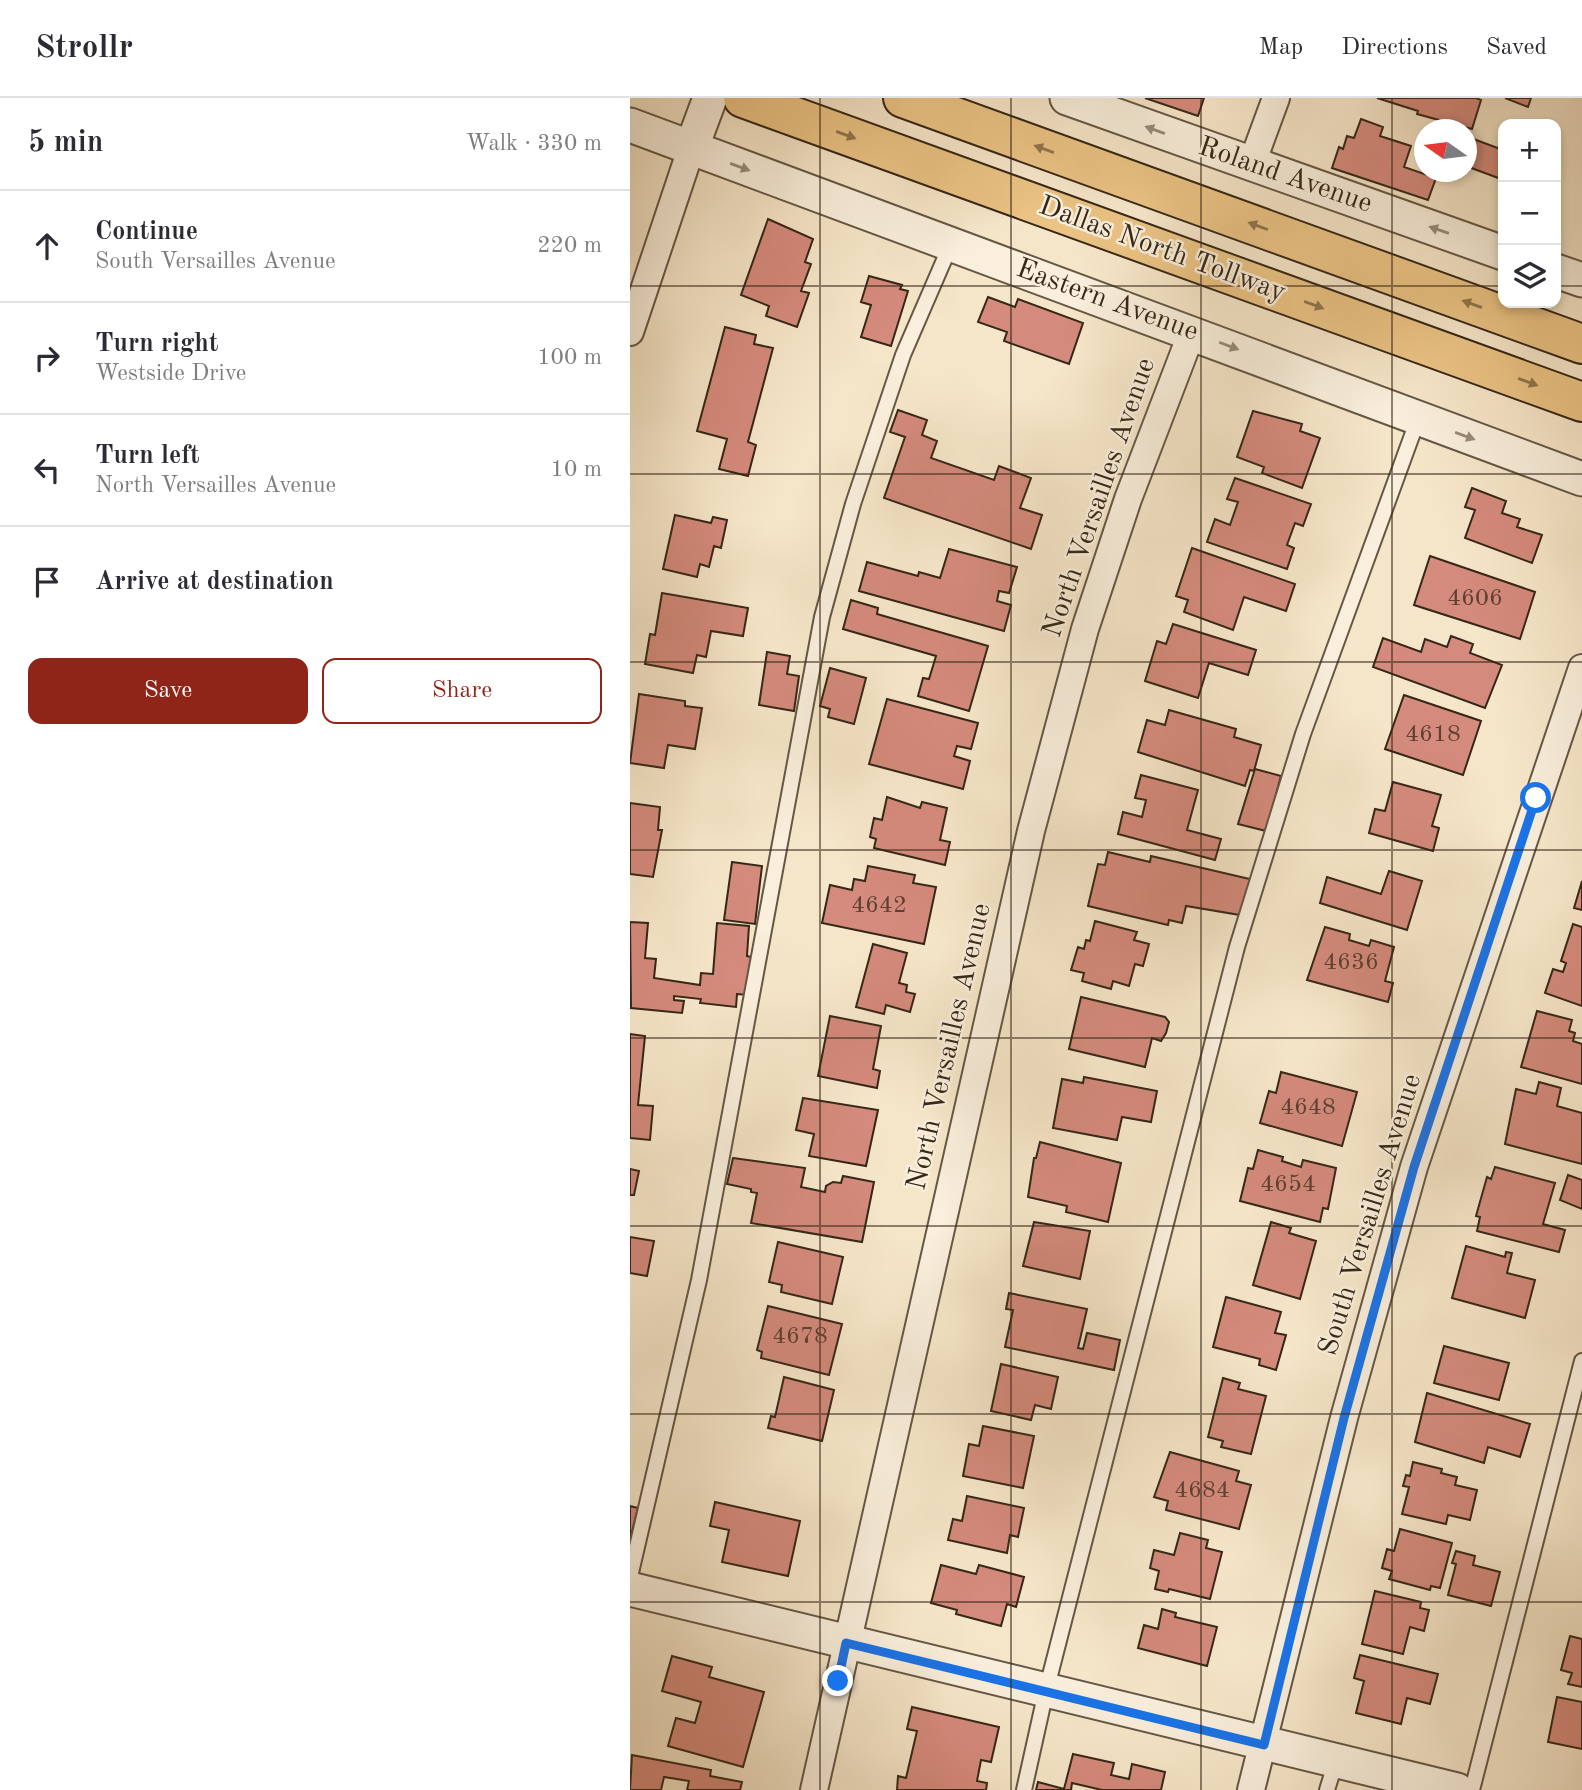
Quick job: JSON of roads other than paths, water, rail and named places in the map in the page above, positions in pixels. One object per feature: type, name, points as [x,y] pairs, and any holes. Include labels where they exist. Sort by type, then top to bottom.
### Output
[{"type":"highway","name":"Dallas North Tollway","points":[[743,98],[1582,402]]},
{"type":"highway","name":"Dallas North Tollway","points":[[903,98],[1582,344]]},
{"type":"street","points":[[630,331],[710,98]]},
{"type":"street","name":"Roland Avenue","points":[[1067,98],[1251,166],[1498,251]]},
{"type":"street","points":[[1251,166],[1276,98]]},
{"type":"street","name":"Eastern Avenue","points":[[630,125],[694,140],[951,244],[1582,479]]},
{"type":"street","points":[[1561,273],[1582,280]]},
{"type":"street","name":"North Versailles Avenue","points":[[814,1790],[1031,831],[1085,629],[1128,499],[1192,332]]},
{"type":"street","name":"South Versailles Avenue","points":[[1251,1790],[1344,1418],[1414,1167],[1582,668]]},
{"type":"street","points":[[630,1589],[1264,1745],[1332,1775],[1457,1790]]},
{"type":"lane","points":[[630,1577],[702,1268],[822,617],[853,504],[903,355],[951,244]]},
{"type":"lane","points":[[1024,1790],[1046,1691],[1237,947],[1303,734],[1418,419]]},
{"type":"lane","points":[[1472,1790],[1582,1361]]}]
